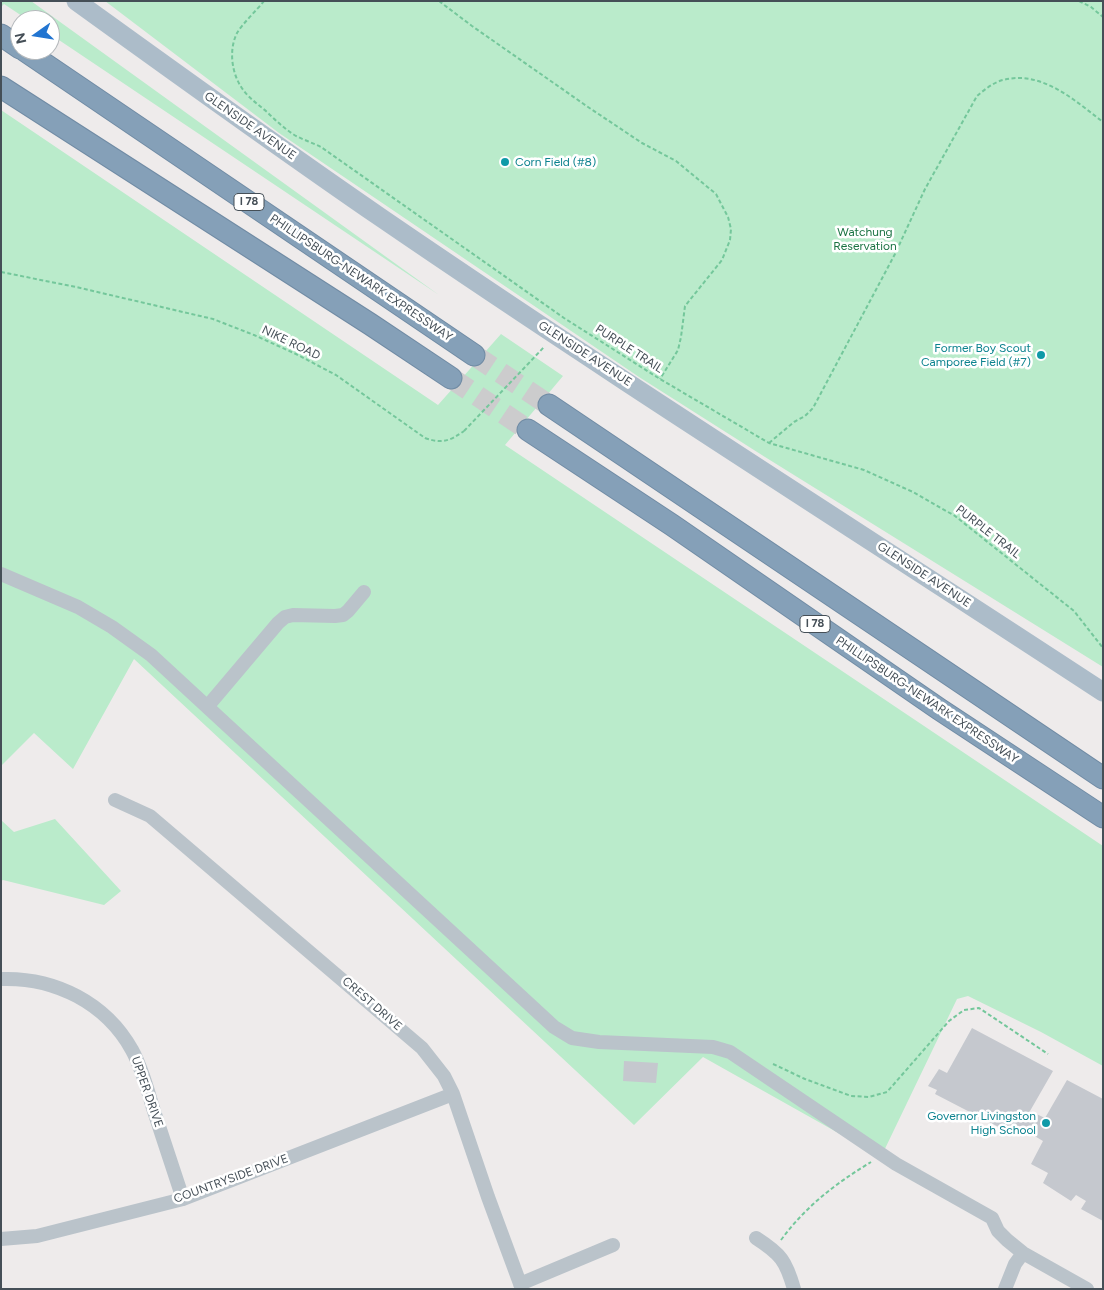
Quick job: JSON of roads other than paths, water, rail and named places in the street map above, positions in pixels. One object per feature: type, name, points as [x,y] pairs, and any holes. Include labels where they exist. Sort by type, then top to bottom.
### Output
[{"type":"highway","name":"PHILLIPSBURG-NEWARK EXPRESSWAY","points":[[39,60],[474,355]]},
{"type":"highway","points":[[1,87],[451,378]]},
{"type":"highway","name":"I 78","points":[[549,405],[1103,778]]},
{"type":"highway","name":"PHILLIPSBURG-NEWARK EXPRESSWAY","points":[[528,430],[672,525],[939,710],[1103,817]]},
{"type":"main road","name":"GLENSIDE AVENUE","points":[[76,1],[276,145],[555,335],[1103,692]]},
{"type":"street","points":[[1,574],[78,607],[112,627],[152,655],[554,1027],[572,1038],[599,1042],[713,1047],[730,1052],[892,1161],[992,1218],[998,1231],[1023,1253],[1087,1289]]},
{"type":"street","points":[[207,707],[285,617],[293,615],[343,615],[364,592]]},
{"type":"street","name":"CREST DRIVE","points":[[115,800],[150,816],[422,1048],[444,1076],[453,1094],[521,1286]]},
{"type":"street","name":"UPPER DRIVE","points":[[1,979],[42,982],[69,992],[94,1006],[116,1026],[139,1064],[183,1199]]},
{"type":"street","name":"COUNTRYSIDE DRIVE","points":[[1,1239],[37,1236],[183,1199],[453,1094]]},
{"type":"street","points":[[756,1238],[774,1250],[784,1260],[794,1289]]},
{"type":"street","points":[[521,1286],[613,1245]]},
{"type":"street","points":[[1006,1289],[1016,1264],[1023,1253]]},
{"type":"tunnel","points":[[474,355],[549,405]]},
{"type":"tunnel","points":[[451,378],[528,430]]},
{"type":"place","name":"Corn Field (#8)","points":[[505,162]]},
{"type":"place","name":"Former Boy Scout Camporee Field (#7)","points":[[1041,355]]},
{"type":"place","name":"Governor Livingston High School","points":[[1046,1123]]},
{"type":"park label","name":"Watchung Reservation","points":[[865,239]]}]
